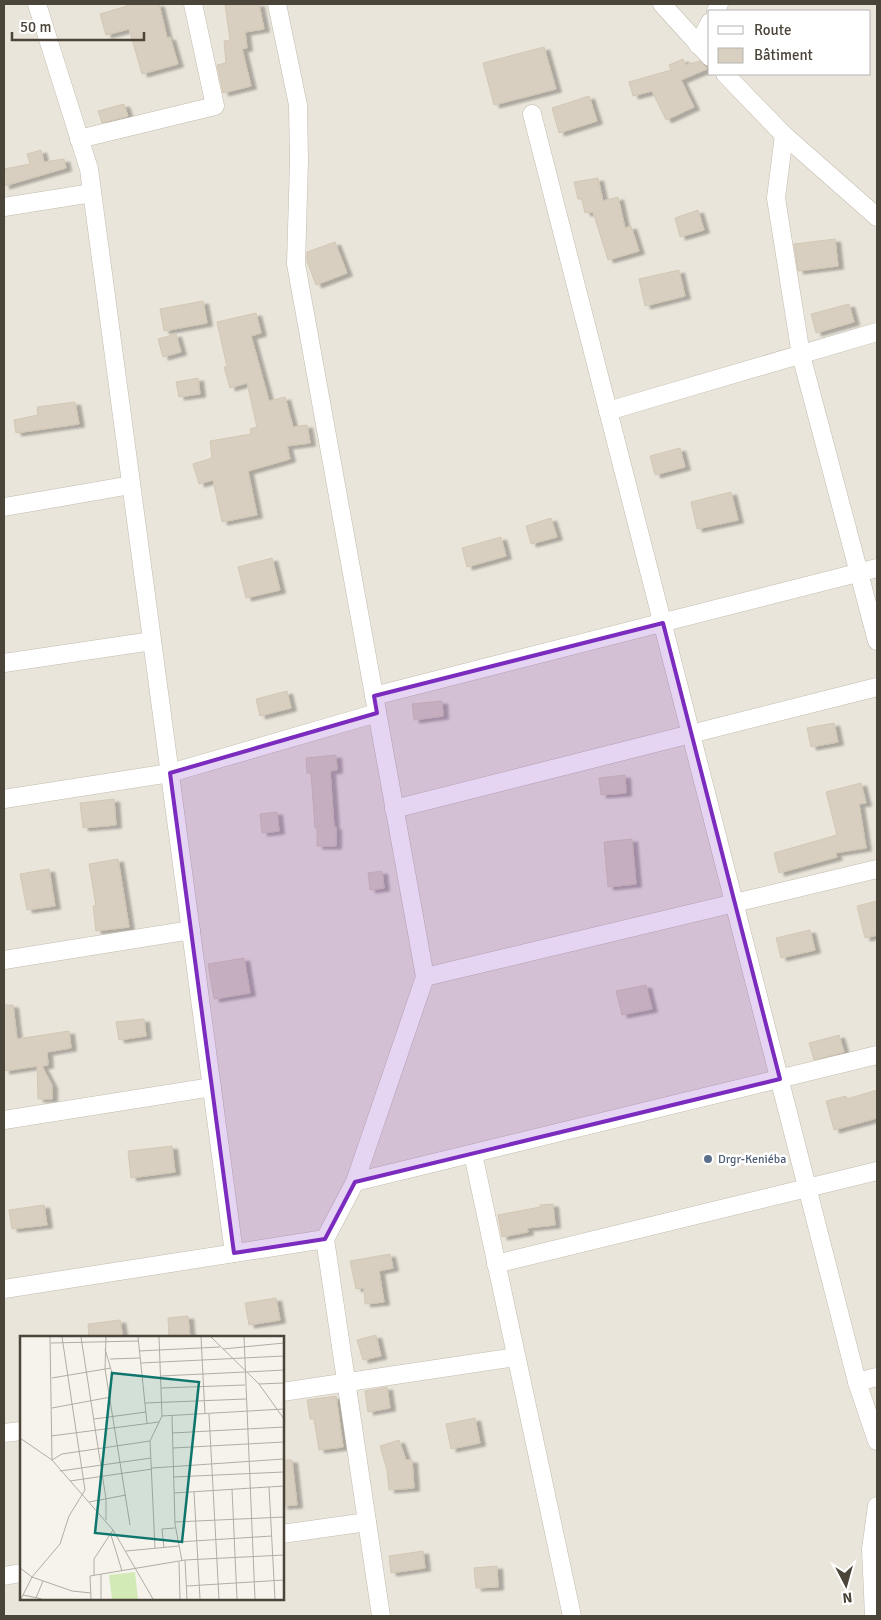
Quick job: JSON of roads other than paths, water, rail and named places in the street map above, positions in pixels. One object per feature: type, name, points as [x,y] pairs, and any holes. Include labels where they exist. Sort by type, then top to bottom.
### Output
[{"type":"street","points":[[37,4],[89,170],[234,1253]]},
{"type":"street","points":[[79,139],[215,106],[193,4]]},
{"type":"street","points":[[277,4],[298,105],[300,161],[296,264],[425,978],[355,1182],[325,1239],[381,1616]]},
{"type":"street","points":[[662,4],[704,51]]},
{"type":"street","points":[[704,51],[708,32]]},
{"type":"street","points":[[726,75],[784,135],[877,217]]},
{"type":"street","points":[[532,114],[857,1382],[877,1441]]},
{"type":"street","points":[[784,135],[776,198],[801,355],[877,641]]},
{"type":"street","points":[[4,206],[92,193]]},
{"type":"street","points":[[608,411],[877,332]]},
{"type":"street","points":[[4,507],[131,485]]},
{"type":"street","points":[[4,799],[170,773],[375,704],[663,623],[877,568]]},
{"type":"street","points":[[4,663],[152,641]]},
{"type":"street","points":[[394,808],[877,687]]},
{"type":"street","points":[[425,978],[877,870]]},
{"type":"street","points":[[4,960],[191,930]]},
{"type":"street","points":[[355,1182],[877,1055]]},
{"type":"street","points":[[4,1120],[212,1087]]},
{"type":"street","points":[[473,1154],[572,1616]]},
{"type":"street","points":[[496,1264],[877,1171]]},
{"type":"street","points":[[4,1289],[325,1239]]},
{"type":"street","points":[[284,1392],[516,1357]]},
{"type":"street","points":[[857,1382],[877,1376]]},
{"type":"street","points":[[4,1433],[20,1430]]},
{"type":"street","points":[[874,1616],[870,1549],[877,1506]]},
{"type":"street","points":[[284,1534],[367,1522]]},
{"type":"street","points":[[4,1576],[20,1573]]},
{"type":"place","name":"Drgr-Keniéba","points":[[708,1159]]}]
